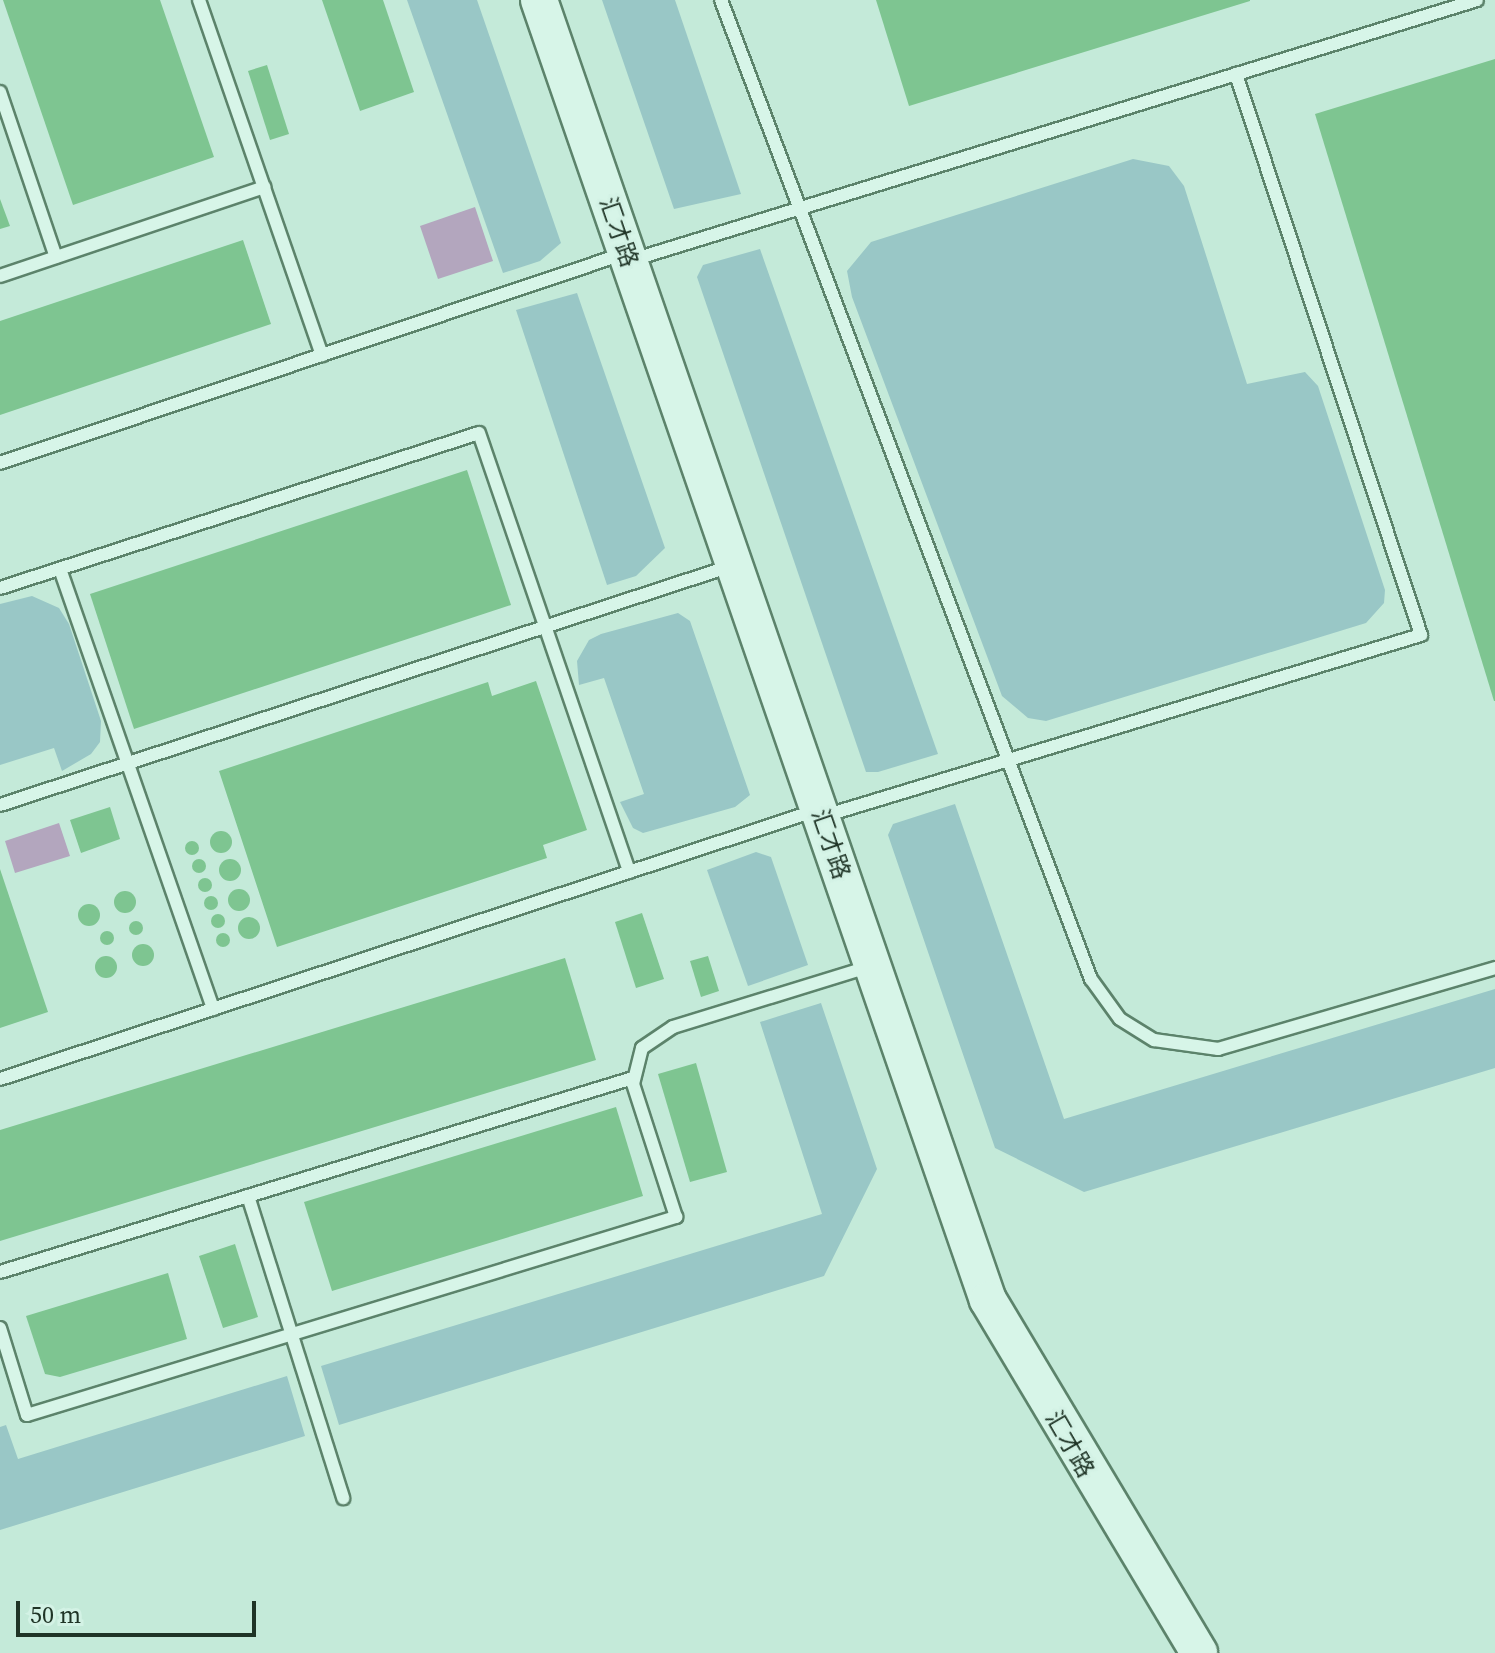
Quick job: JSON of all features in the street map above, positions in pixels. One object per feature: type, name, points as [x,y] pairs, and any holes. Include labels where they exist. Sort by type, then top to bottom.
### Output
[{"type":"main road","name":"汇才路","points":[[539,0],[988,1300],[1199,1653]]},
{"type":"lane","points":[[199,0],[322,355]]},
{"type":"lane","points":[[721,0],[1091,979],[1120,1019],[1154,1040],[1218,1049],[1257,1041],[1495,968]]},
{"type":"lane","points":[[0,463],[628,257],[800,208],[1477,0]]},
{"type":"lane","points":[[0,1079],[629,872],[1421,635],[1236,74]]},
{"type":"lane","points":[[0,92],[56,257]]},
{"type":"lane","points":[[0,276],[264,187]]},
{"type":"lane","points":[[0,588],[479,433],[629,872]]},
{"type":"lane","points":[[0,805],[735,565]]},
{"type":"lane","points":[[60,569],[213,1009]]},
{"type":"lane","points":[[0,1328],[27,1415],[676,1217],[633,1078],[642,1048],[662,1031],[872,966]]},
{"type":"lane","points":[[0,1272],[633,1078]]},
{"type":"lane","points":[[248,1196],[343,1498]]},
{"type":"shaded area","points":[[407,0],[477,0],[561,243],[540,261],[503,273]]},
{"type":"shaded area","points":[[602,0],[675,0],[741,194],[674,209]]},
{"type":"shaded area","points":[[1133,159],[1169,166],[1184,186],[1247,384],[1305,372],[1318,386],[1385,590],[1384,603],[1366,623],[1046,721],[1028,718],[1002,696],[852,297],[847,271],[871,242]]},
{"type":"shaded area","points":[[475,207],[493,261],[438,279],[420,226]]},
{"type":"shaded area","points":[[760,249],[938,754],[878,772],[866,772],[697,277],[703,265]]},
{"type":"shaded area","points":[[577,293],[665,548],[636,576],[607,585],[516,310]]},
{"type":"shaded area","points":[[32,596],[59,608],[69,624],[101,721],[100,742],[91,754],[62,771],[54,748],[0,765],[0,604]]},
{"type":"shaded area","points":[[678,613],[690,621],[750,795],[735,807],[643,833],[633,828],[620,802],[644,794],[604,678],[579,685],[577,661],[589,640],[601,634]]},
{"type":"shaded area","points":[[955,804],[1064,1119],[1495,989],[1495,1068],[1084,1192],[995,1148],[888,835],[893,824]]},
{"type":"shaded area","points":[[59,823],[70,856],[15,873],[5,841]]},
{"type":"shaded area","points":[[756,852],[771,857],[808,965],[748,986],[707,870]]},
{"type":"shaded area","points":[[821,1003],[877,1169],[824,1276],[339,1425],[321,1366],[822,1214],[760,1022]]},
{"type":"shaded area","points":[[287,1376],[305,1436],[0,1530],[0,1427],[6,1425],[18,1459]]},
{"type":"building","points":[[3,0],[160,0],[214,157],[73,205]]},
{"type":"building","points":[[322,0],[383,0],[414,92],[360,111]]},
{"type":"building","points":[[876,0],[1250,0],[1250,1],[909,106]]},
{"type":"building","points":[[1495,59],[1495,701],[1494,701],[1315,114]]},
{"type":"building","points":[[267,65],[289,134],[270,140],[248,71]]},
{"type":"building","points":[[0,199],[10,226],[0,229]]},
{"type":"building","points":[[243,240],[271,324],[0,415],[0,321]]},
{"type":"building","points":[[467,470],[511,605],[134,729],[90,594]]},
{"type":"building","points":[[536,681],[587,830],[543,845],[547,858],[277,947],[219,771],[488,682],[492,696]]},
{"type":"building","points":[[110,807],[120,839],[81,853],[70,820]]},
{"type":"building","points":[[221,831],[229,834],[232,842],[229,850],[221,853],[213,850],[210,842],[213,834]]},
{"type":"building","points":[[192,841],[199,848],[192,855],[185,848]]},
{"type":"building","points":[[199,859],[206,866],[199,873],[192,866]]},
{"type":"building","points":[[230,859],[241,870],[230,881],[219,870]]},
{"type":"building","points":[[0,869],[48,1012],[0,1028]]},
{"type":"building","points":[[205,878],[212,885],[205,892],[198,885]]},
{"type":"building","points":[[239,889],[250,900],[239,911],[228,900]]},
{"type":"building","points":[[125,891],[136,902],[125,913],[114,902]]},
{"type":"building","points":[[211,896],[218,903],[211,910],[204,903]]},
{"type":"building","points":[[89,904],[97,907],[100,915],[97,923],[89,926],[81,923],[78,915],[81,907]]},
{"type":"building","points":[[642,913],[664,979],[636,988],[615,922]]},
{"type":"building","points":[[218,914],[225,921],[218,928],[211,921]]},
{"type":"building","points":[[249,917],[260,928],[249,939],[238,928]]},
{"type":"building","points":[[136,921],[143,928],[136,935],[129,928]]},
{"type":"building","points":[[107,931],[114,938],[107,945],[100,938]]},
{"type":"building","points":[[223,933],[230,940],[223,947],[216,940]]},
{"type":"building","points":[[143,944],[154,955],[143,966],[132,955]]},
{"type":"building","points":[[106,956],[117,967],[106,978],[95,967]]},
{"type":"building","points":[[708,956],[719,991],[701,997],[690,961]]},
{"type":"building","points":[[565,958],[596,1060],[0,1241],[0,1130]]},
{"type":"building","points":[[696,1063],[727,1172],[690,1182],[658,1074]]},
{"type":"building","points":[[616,1107],[643,1196],[332,1291],[304,1202]]},
{"type":"building","points":[[235,1244],[258,1317],[223,1328],[199,1256]]},
{"type":"building","points":[[168,1273],[187,1339],[60,1377],[45,1374],[26,1316]]}]
